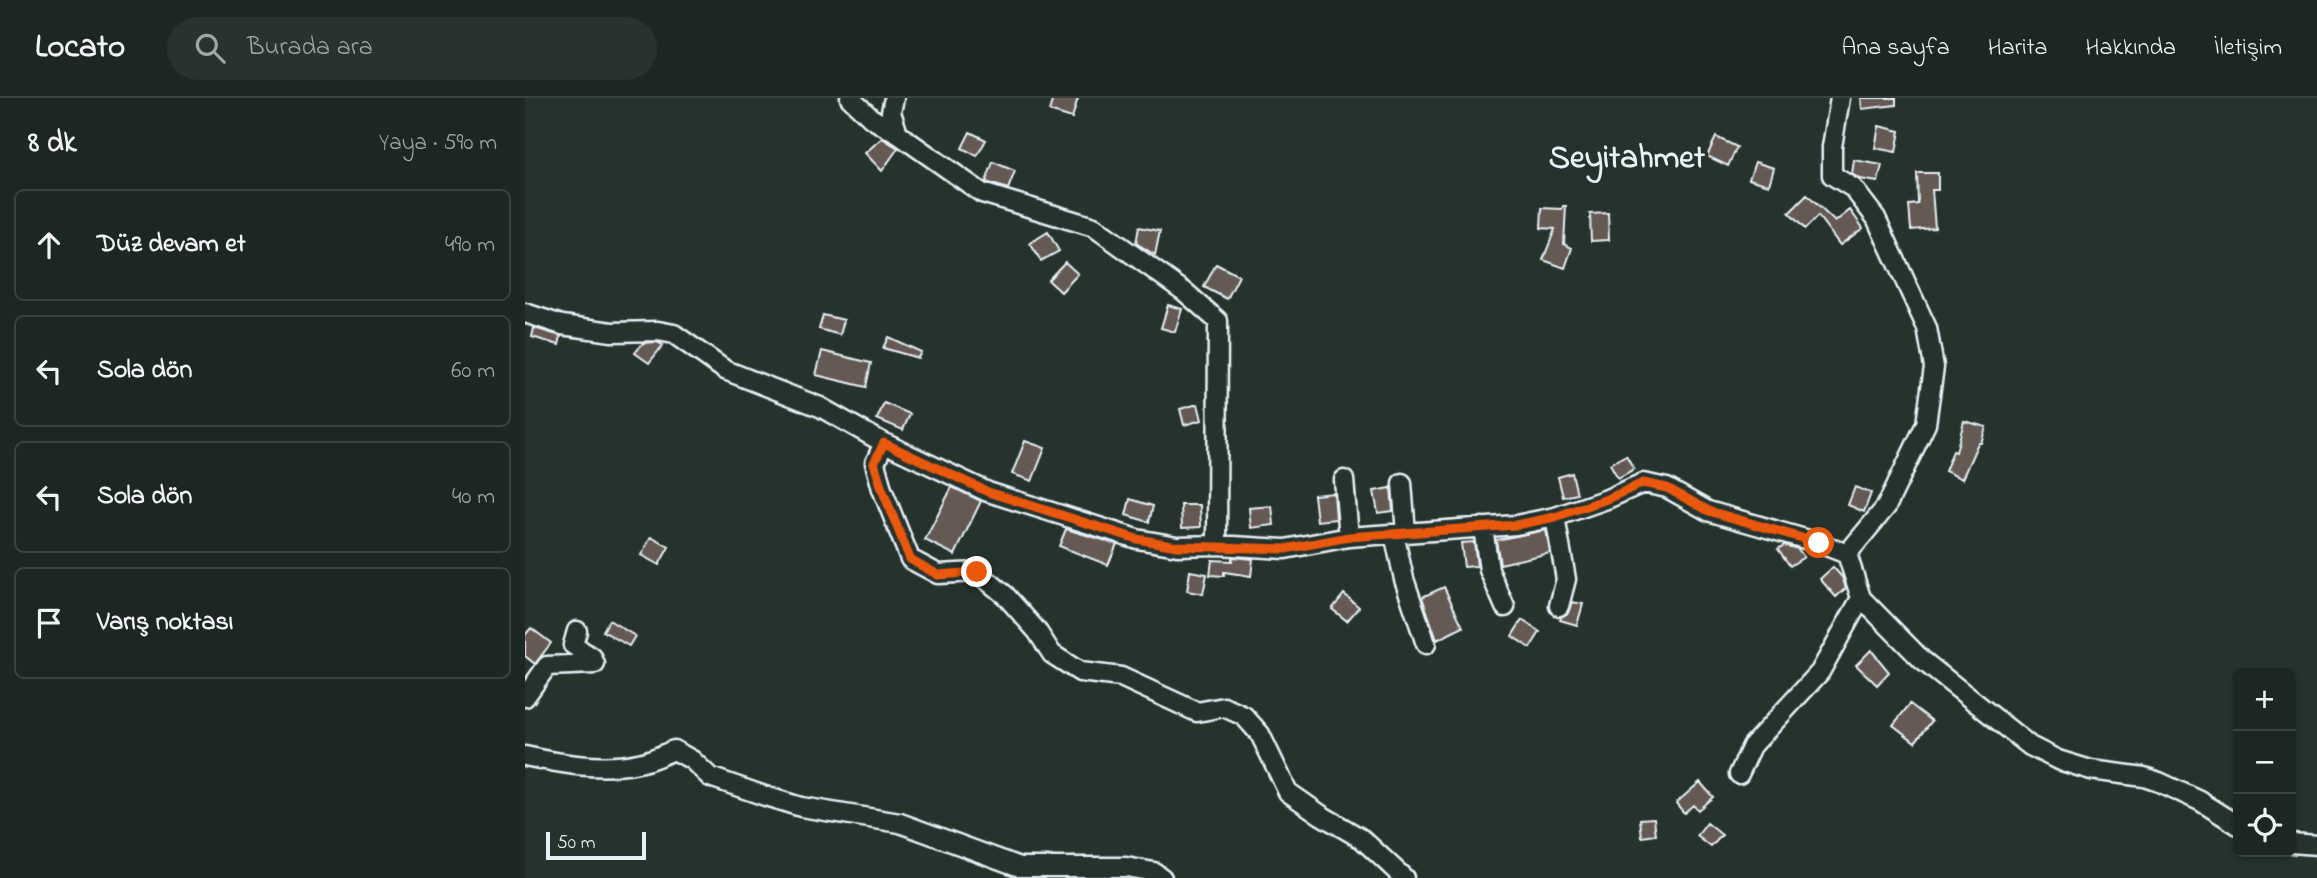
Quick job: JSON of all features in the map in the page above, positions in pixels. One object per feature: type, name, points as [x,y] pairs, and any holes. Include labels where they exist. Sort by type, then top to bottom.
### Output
[{"type":"street","points":[[850,98],[871,118],[982,192],[1094,227],[1185,292],[1218,321],[1217,545]]},
{"type":"street","points":[[894,98],[891,111],[898,134]]},
{"type":"street","points":[[1840,98],[1832,147],[1832,175],[1853,188],[1876,218],[1927,328],[1934,367],[1926,425],[1886,507],[1847,554]]},
{"type":"street","points":[[525,313],[562,325],[612,332],[658,331],[674,334],[725,370],[820,407],[884,443],[988,492],[1137,539],[1177,546],[1217,545],[1285,549],[1349,537],[1516,525],[1555,517],[1643,483],[1667,488],[1709,511],[1819,543],[1847,554]]},
{"type":"street","points":[[884,443],[874,463],[910,559],[938,575],[977,572],[1005,595],[1037,631],[1052,653],[1080,672],[1121,677],[1197,712],[1224,707],[1244,716],[1260,734],[1288,792],[1362,839],[1403,878]]},
{"type":"street","points":[[1344,480],[1349,537]]},
{"type":"street","points":[[1402,483],[1400,533],[1404,579],[1426,644]]},
{"type":"street","points":[[1555,517],[1566,579],[1559,606]]},
{"type":"street","points":[[1483,527],[1489,570],[1505,607]]},
{"type":"street","points":[[1847,554],[1861,598],[1922,660],[2031,746],[2058,761],[2091,771],[2144,777],[2159,782],[2200,801],[2233,822]]},
{"type":"street","points":[[1739,774],[1752,746],[1820,672],[1861,598]]},
{"type":"street","points":[[525,697],[548,666],[595,664],[592,657],[573,645],[577,631]]},
{"type":"street","points":[[525,756],[556,763],[607,768],[641,763],[674,750],[692,760],[710,777],[765,796],[801,807],[901,824],[1020,867],[1126,867],[1154,872],[1162,878]]},
{"type":"street","points":[[2296,843],[2317,845]]},
{"type":"building","points":[[1053,98],[1078,98],[1072,118],[1049,111]]},
{"type":"building","points":[[1861,98],[1896,98],[1896,105],[1862,109]]},
{"type":"building","points":[[1879,126],[1900,131],[1896,152],[1875,148]]},
{"type":"building","points":[[970,132],[986,140],[977,156],[962,148]]},
{"type":"building","points":[[1716,137],[1737,147],[1728,166],[1707,156]]},
{"type":"building","points":[[882,138],[898,148],[882,171],[865,153]]},
{"type":"building","points":[[1854,160],[1882,165],[1878,182],[1860,179],[1852,174]]},
{"type":"building","points":[[993,162],[1015,171],[1008,189],[986,182]]},
{"type":"building","points":[[1755,162],[1774,168],[1769,185],[1749,179]]},
{"type":"building","points":[[1917,173],[1938,173],[1938,190],[1932,190],[1935,228],[1911,230],[1909,205],[1918,204]]},
{"type":"building","points":[[1807,195],[1835,222],[1850,210],[1863,228],[1840,245],[1818,216],[1805,229],[1789,213]]},
{"type":"building","points":[[1566,206],[1564,244],[1572,248],[1565,268],[1543,260],[1555,229],[1541,228],[1542,208],[1562,209]]},
{"type":"building","points":[[1608,213],[1609,240],[1591,241],[1590,214]]},
{"type":"building","points":[[1139,227],[1160,231],[1155,255],[1136,243]]},
{"type":"building","points":[[1048,232],[1059,251],[1041,261],[1030,243]]},
{"type":"building","points":[[1065,262],[1078,274],[1061,292],[1048,280]]},
{"type":"building","points":[[1216,264],[1239,276],[1227,299],[1204,287]]},
{"type":"building","points":[[1168,305],[1182,309],[1175,332],[1161,328]]},
{"type":"building","points":[[823,315],[844,320],[840,335],[819,329]]},
{"type":"building","points":[[534,328],[561,336],[559,345],[532,337]]},
{"type":"building","points":[[888,337],[921,352],[918,358],[883,348]]},
{"type":"building","points":[[657,342],[663,345],[649,363],[635,353],[643,343]]},
{"type":"building","points":[[822,351],[871,363],[866,387],[816,375]]},
{"type":"building","points":[[884,403],[910,414],[903,430],[877,419]]},
{"type":"building","points":[[1198,404],[1202,420],[1184,425],[1180,409]]},
{"type":"building","points":[[1964,421],[1986,427],[1981,443],[1978,443],[1962,479],[1945,471],[1953,451],[1956,452]]},
{"type":"building","points":[[1025,441],[1045,448],[1032,481],[1012,474]]},
{"type":"building","points":[[1626,455],[1634,469],[1618,478],[1610,464]]},
{"type":"building","points":[[1572,473],[1577,494],[1563,497],[1558,477]]},
{"type":"building","points":[[952,487],[981,501],[955,555],[925,540]]},
{"type":"building","points":[[1855,487],[1871,493],[1864,512],[1848,505]]},
{"type":"building","points":[[1391,488],[1393,511],[1378,513],[1374,491]]},
{"type":"building","points":[[1334,493],[1336,519],[1317,521],[1314,495]]},
{"type":"building","points":[[1130,499],[1153,506],[1149,522],[1126,515]]},
{"type":"building","points":[[1181,505],[1200,505],[1201,527],[1182,528]]},
{"type":"building","points":[[1272,506],[1274,525],[1251,528],[1249,508]]},
{"type":"building","points":[[1066,529],[1117,544],[1108,565],[1059,546]]},
{"type":"building","points":[[1546,530],[1550,553],[1500,564],[1496,540]]},
{"type":"building","points":[[651,537],[669,547],[659,565],[641,555]]},
{"type":"building","points":[[1474,542],[1477,566],[1464,567],[1461,543]]},
{"type":"building","points":[[1784,545],[1798,549],[1804,557],[1790,566],[1778,549]]},
{"type":"building","points":[[1232,557],[1253,559],[1251,576],[1224,572],[1224,576],[1210,575],[1212,560],[1232,561]]},
{"type":"building","points":[[1833,567],[1842,577],[1846,588],[1836,597],[1820,579]]},
{"type":"building","points":[[1190,571],[1207,574],[1203,594],[1187,591]]},
{"type":"building","points":[[1444,587],[1463,627],[1437,640],[1422,597]]},
{"type":"building","points":[[1344,594],[1359,607],[1347,621],[1332,609]]},
{"type":"building","points":[[1572,602],[1583,604],[1577,625],[1560,620],[1568,613]]},
{"type":"building","points":[[609,620],[635,636],[629,646],[603,631]]},
{"type":"building","points":[[1522,620],[1540,632],[1530,648],[1512,636]]},
{"type":"building","points":[[531,628],[551,643],[535,664],[525,656],[525,635]]},
{"type":"building","points":[[1871,650],[1889,672],[1877,685],[1856,665]]},
{"type":"building","points":[[1910,704],[1932,721],[1915,742],[1893,725]]},
{"type":"building","points":[[1700,782],[1713,797],[1698,810],[1693,805],[1684,813],[1676,803]]},
{"type":"building","points":[[1654,818],[1656,835],[1642,837],[1640,819]]},
{"type":"building","points":[[1707,823],[1722,835],[1711,847],[1697,836]]},
{"type":"district","name":"Seyitahmet","points":[[1627,159]]},
{"type":"route","points":[[977,572],[938,575],[910,559],[874,463],[884,443],[988,492],[1137,539],[1177,546],[1217,545],[1285,549],[1349,537],[1516,525],[1555,517],[1643,483],[1667,488],[1709,511],[1819,543]]}]
